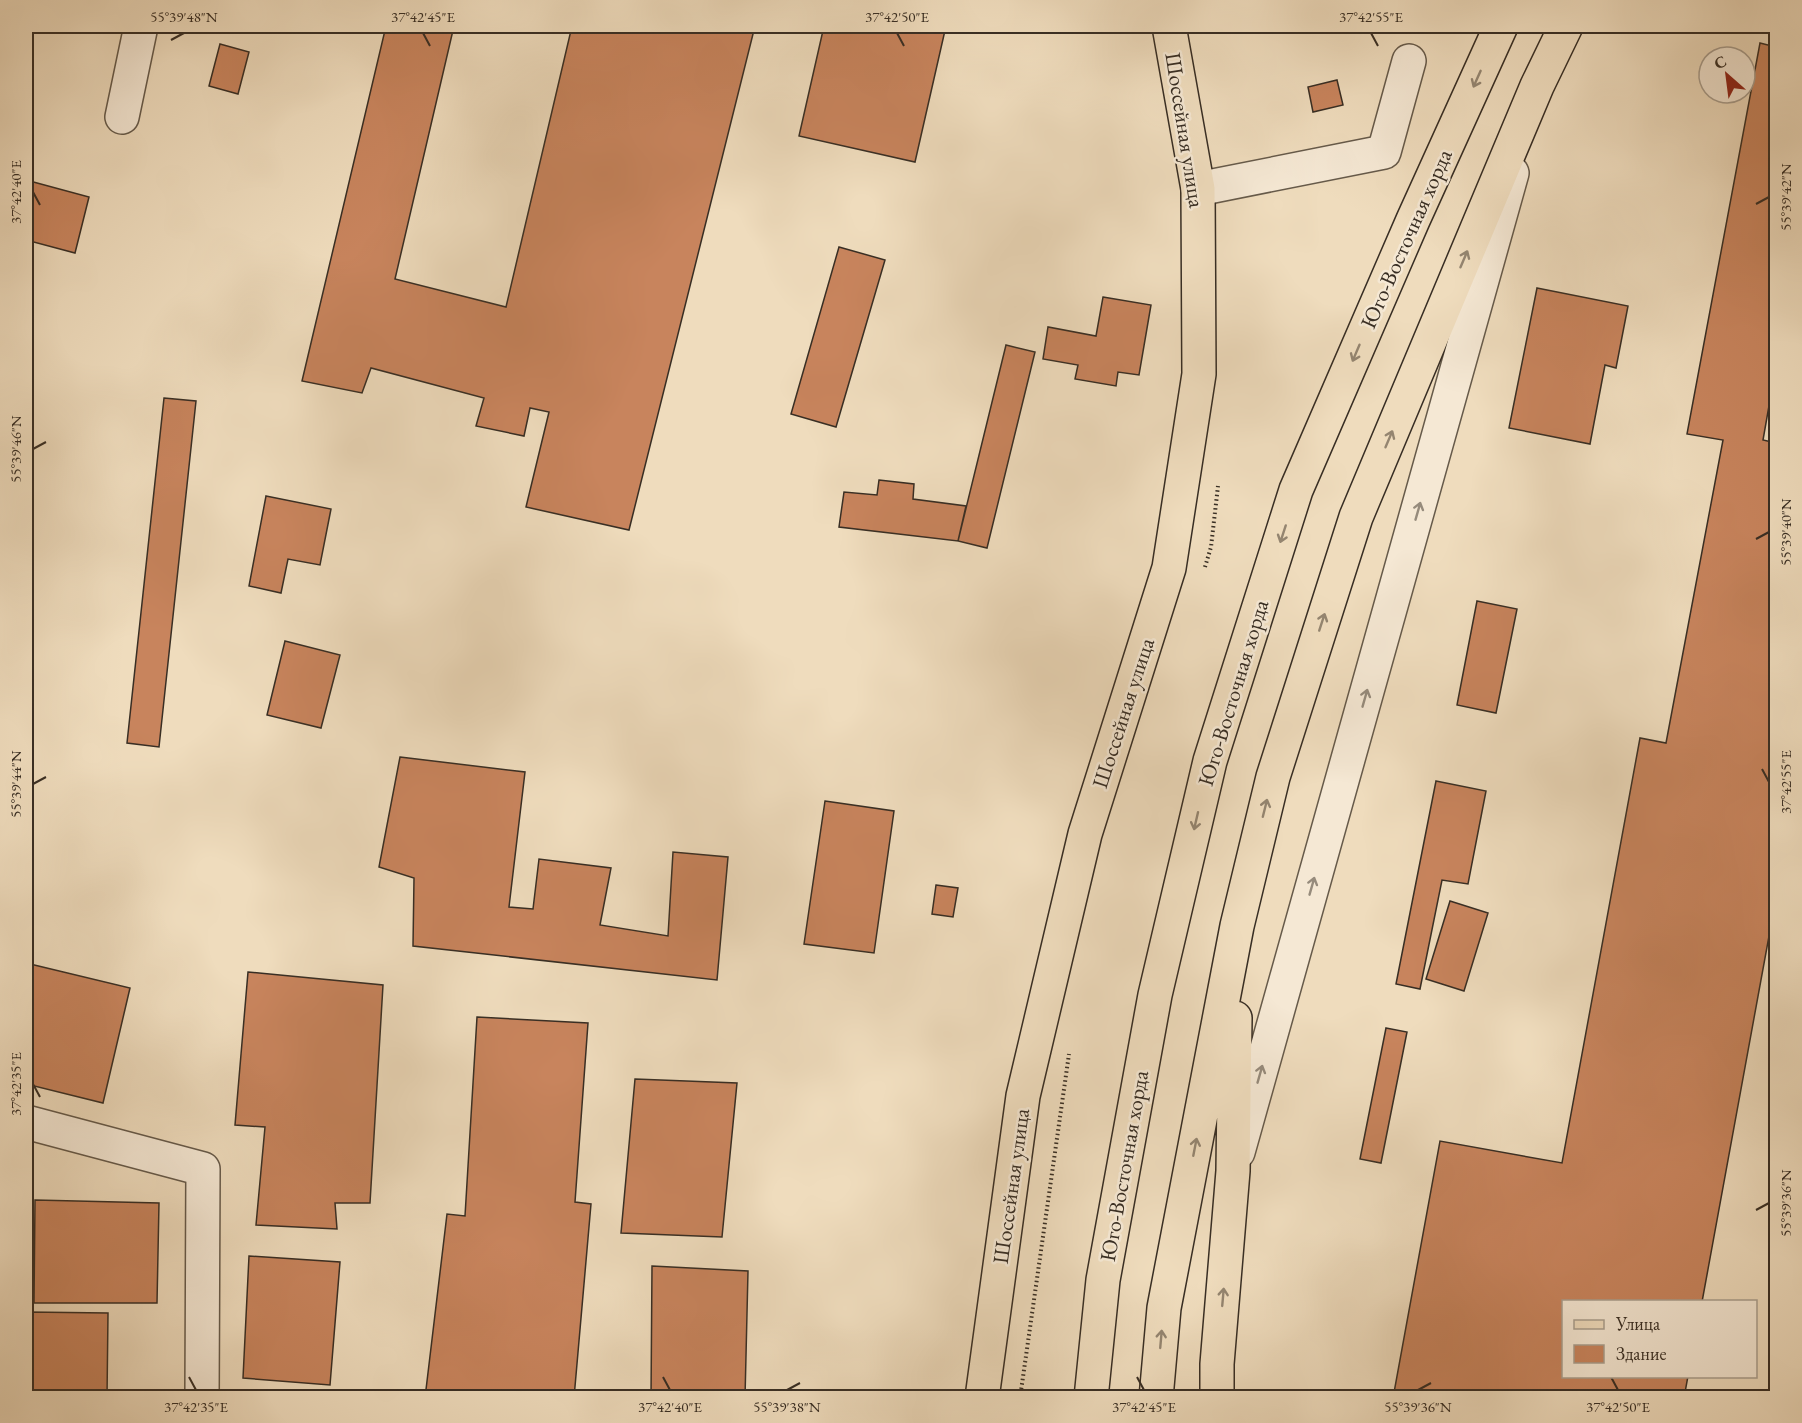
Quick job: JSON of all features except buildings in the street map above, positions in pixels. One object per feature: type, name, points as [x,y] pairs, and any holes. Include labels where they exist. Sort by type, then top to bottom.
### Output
[{"type":"main road","name":"Шоссейная улица","points":[[982,1398],[1023,1096],[1085,834],[1169,568],[1199,374],[1198,189],[1169,26]]},
{"type":"main road","name":"Юго-Восточная хорда","points":[[1091,1398],[1103,1280],[1155,995],[1210,760],[1296,490],[1413,220],[1501,26]]},
{"type":"main road","points":[[1156,1398],[1164,1308],[1237,926],[1273,777],[1356,517],[1537,86],[1566,26]]},
{"type":"main road","points":[[1217,1398],[1217,1364],[1233,1171],[1237,926]]},
{"type":"street","points":[[122,117],[141,26]]},
{"type":"street","points":[[1198,189],[1384,152],[1409,61]]},
{"type":"street","points":[[1233,1171],[1537,86]]},
{"type":"street","points":[[26,1122],[203,1169],[202,1398]]}]
